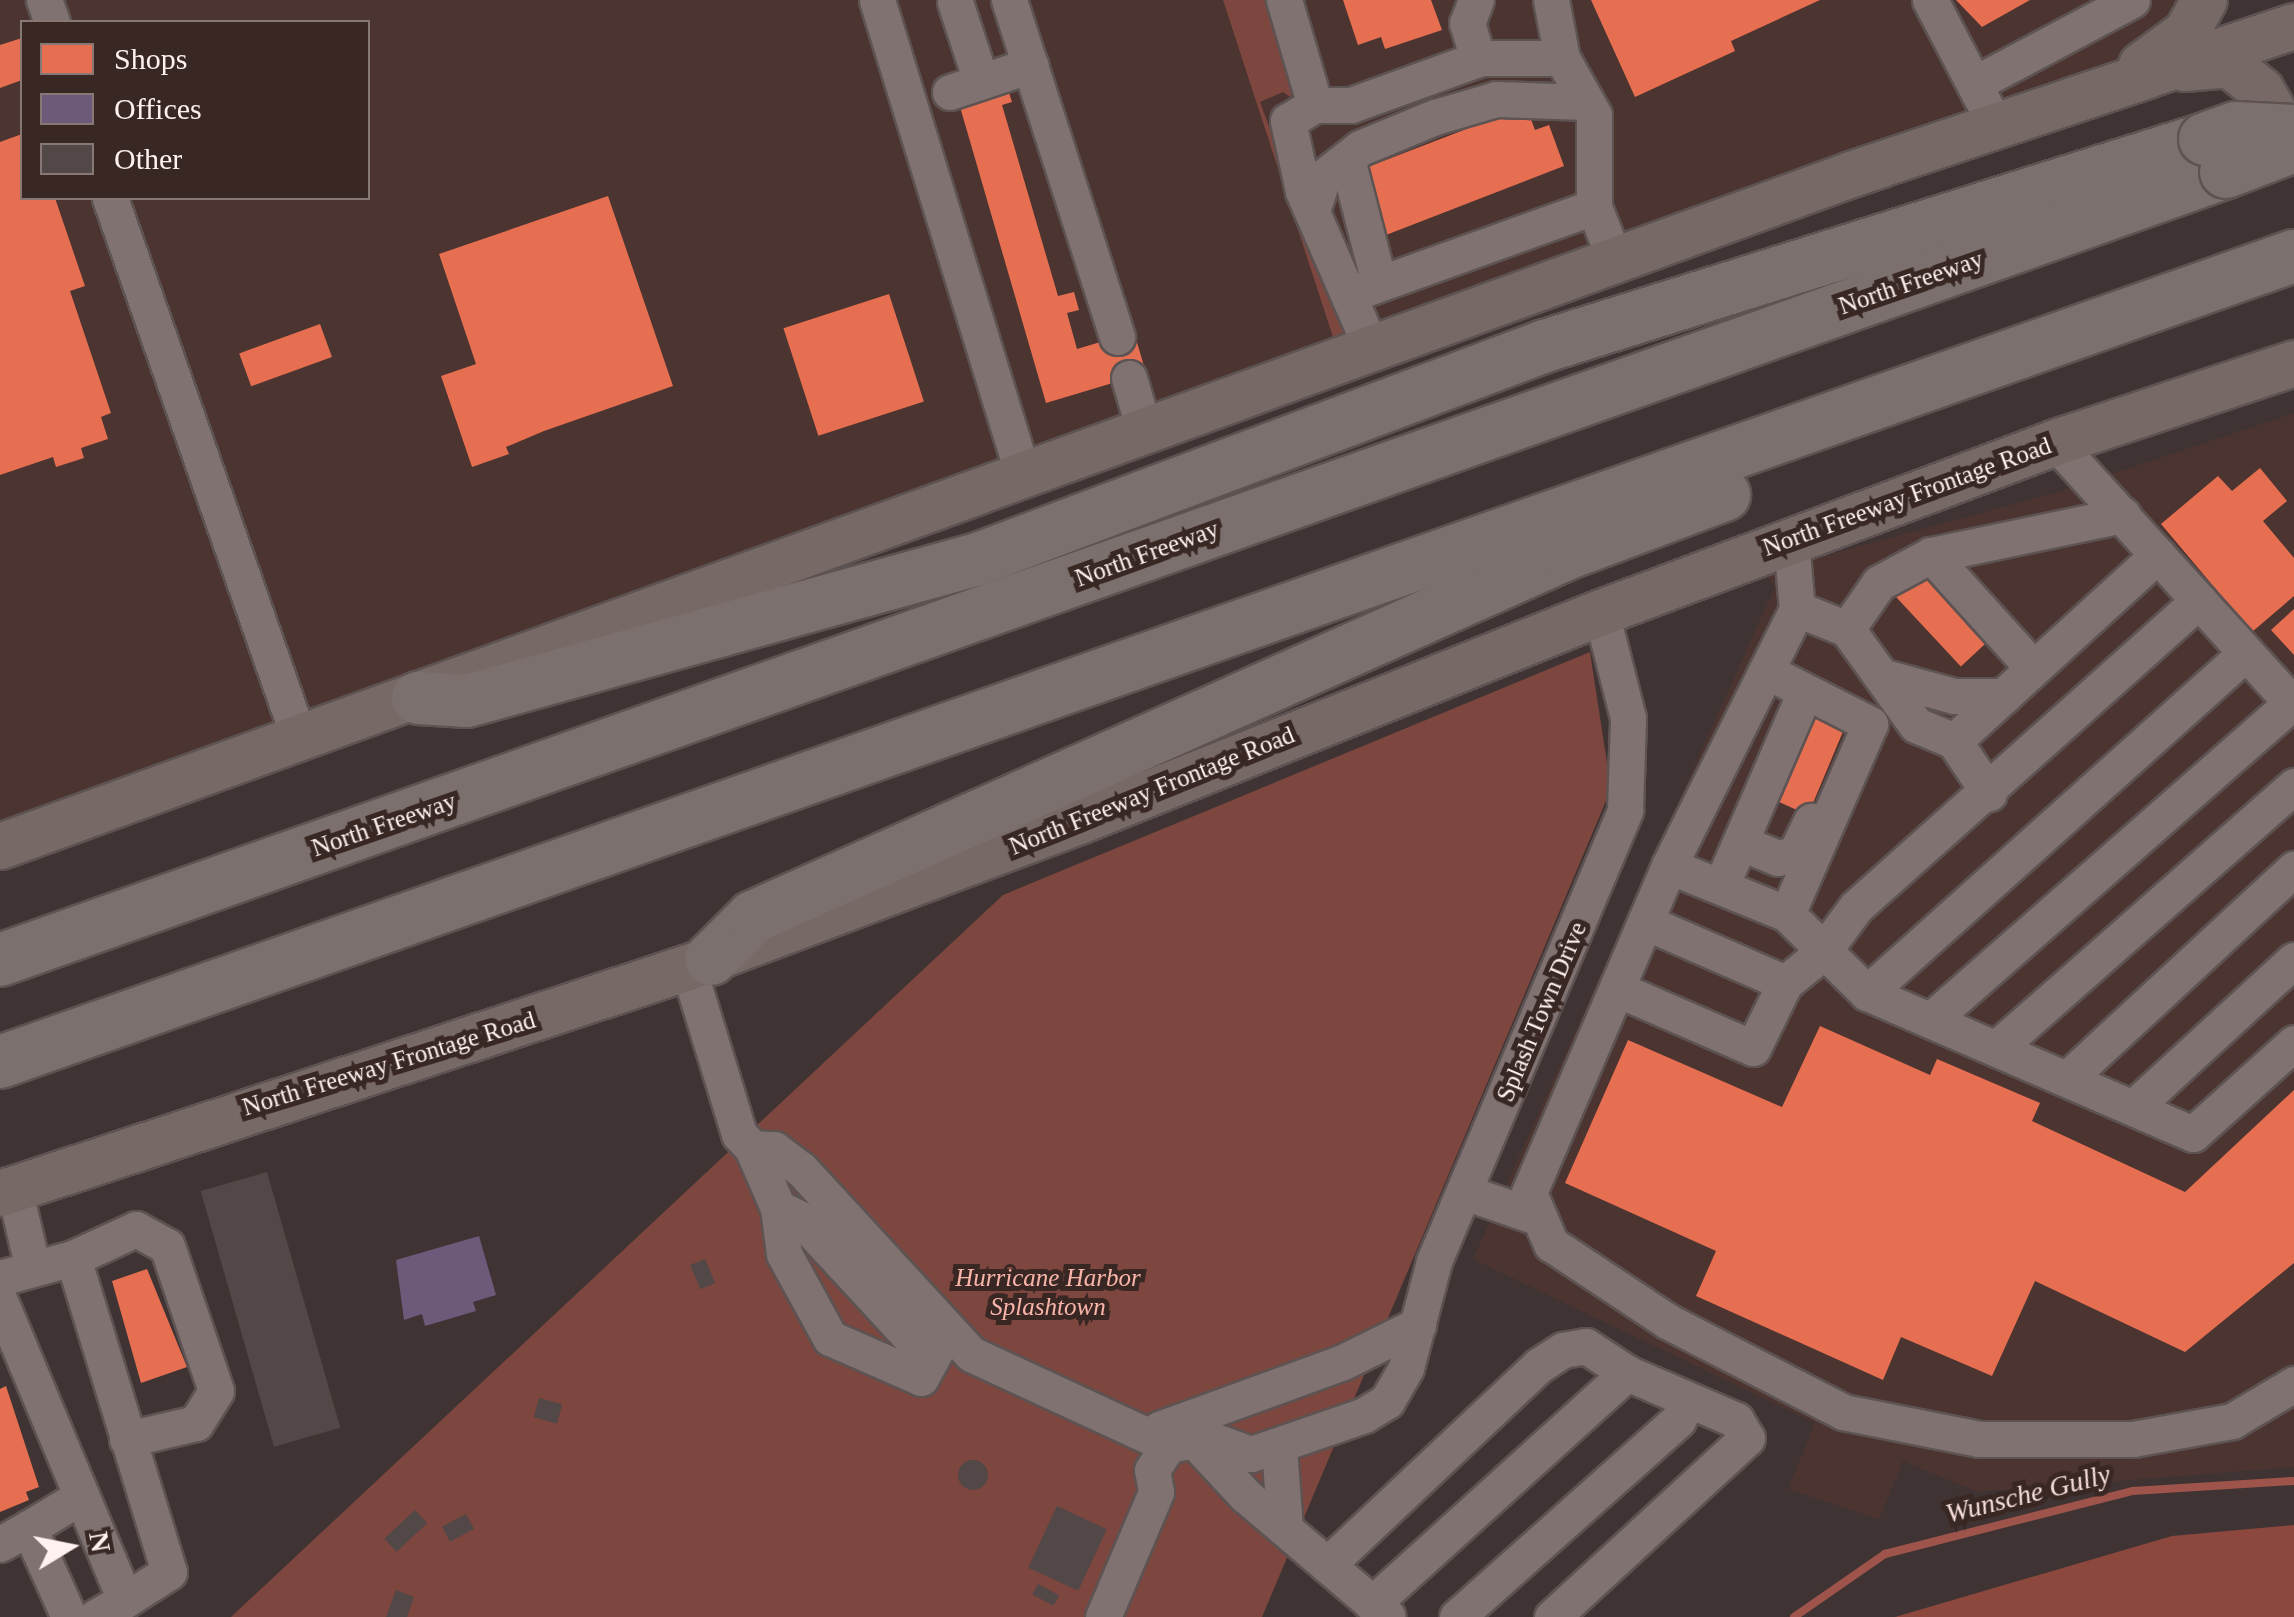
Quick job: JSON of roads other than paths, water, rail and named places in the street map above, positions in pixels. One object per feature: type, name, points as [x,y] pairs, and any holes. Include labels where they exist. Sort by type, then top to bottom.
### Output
[{"type":"highway","points":[[418,698],[467,701],[978,558],[1546,346],[2216,155],[2236,128],[2294,131]]},
{"type":"highway","name":"North Freeway","points":[[0,960],[2216,155],[2294,147]]},
{"type":"highway","points":[[0,1062],[2270,265]]},
{"type":"highway","points":[[699,963],[752,917],[1566,554],[1765,480],[1801,431]]},
{"type":"main road","points":[[2108,88],[2186,32],[2204,0]]},
{"type":"main road","points":[[2284,0],[2294,18]]},
{"type":"main road","points":[[0,846],[418,698],[1615,260],[2294,26]]},
{"type":"main road","points":[[2164,70],[2229,64],[2261,90],[2294,147]]},
{"type":"main road","name":"North Freeway Frontage Road","points":[[7,1190],[699,963],[1790,540],[2055,442],[2294,363]]},
{"type":"street","points":[[877,0],[1024,478]]},
{"type":"street","points":[[1009,0],[1118,336]]},
{"type":"street","points":[[1284,0],[1315,105]]},
{"type":"street","points":[[1551,0],[1562,58],[1594,115],[1594,207],[1615,260]]},
{"type":"street","points":[[1930,0],[1996,126]]},
{"type":"street","points":[[1974,84],[2132,0]]},
{"type":"street","points":[[955,2],[966,86],[1031,65]]},
{"type":"street","points":[[1462,8],[1478,59]]},
{"type":"street","points":[[1364,289],[1312,211],[1288,121],[1315,105],[1351,105],[1478,59],[1562,58]]},
{"type":"street","points":[[1312,211],[1323,177],[1347,158],[1435,117],[1496,100],[1586,102]]},
{"type":"street","points":[[1347,158],[1372,350]]},
{"type":"street","points":[[111,200],[299,738]]},
{"type":"street","points":[[1364,289],[1594,207]]},
{"type":"street","points":[[1129,378],[1145,433]]},
{"type":"street","points":[[1933,1018],[2293,705],[2055,442]]},
{"type":"street","points":[[1847,630],[1878,583],[1932,555],[2123,516]]},
{"type":"street","points":[[1790,540],[1796,609],[1669,866],[1529,1193],[1551,1244],[1670,1322],[1843,1412],[1980,1439],[2133,1440],[2232,1421],[2294,1384]]},
{"type":"street","points":[[1932,555],[2033,668]]},
{"type":"street","points":[[1954,742],[2158,555]]},
{"type":"street","points":[[1617,988],[1754,1048],[1785,983],[1822,953],[1856,907],[1989,793],[2199,600]]},
{"type":"street","points":[[1796,609],[1847,630],[1886,677],[1916,725],[1954,742],[1989,793]]},
{"type":"street","name":"Splash Town Drive","points":[[1262,1450],[1387,1401],[1406,1368],[1425,1286],[1625,810],[1628,718],[1601,612]]},
{"type":"street","points":[[1867,993],[2246,653]]},
{"type":"street","points":[[1766,671],[1870,724],[1787,914]]},
{"type":"street","points":[[1886,677],[1954,696],[2004,696]]},
{"type":"street","points":[[1721,886],[1805,692]]},
{"type":"street","points":[[1742,843],[1778,858],[1795,854],[1856,717]]},
{"type":"street","points":[[1998,1047],[2294,786]]},
{"type":"street","points":[[1669,866],[1787,914],[1822,953],[1867,993],[1933,1018],[2193,1134],[2294,1042]]},
{"type":"street","points":[[2068,1078],[2294,869]]},
{"type":"street","points":[[1645,922],[1785,983]]},
{"type":"street","points":[[2134,1107],[2294,960]]},
{"type":"street","points":[[699,963],[728,1114],[752,1148],[778,1208],[784,1254],[830,1338],[921,1378],[939,1345]]},
{"type":"street","points":[[752,1148],[774,1149],[800,1169],[939,1345]]},
{"type":"street","points":[[7,1190],[16,1271],[73,1258],[136,1229],[167,1246],[216,1390],[196,1423],[127,1439]]},
{"type":"street","points":[[1464,1192],[1540,1218]]},
{"type":"street","points":[[778,1208],[801,1219],[939,1345],[972,1354],[1116,1424],[1180,1442],[1262,1450]]},
{"type":"street","points":[[0,1301],[8,1344],[80,1497],[110,1608],[168,1572],[73,1258]]},
{"type":"street","points":[[1116,1424],[1158,1429],[1343,1362],[1418,1325]]},
{"type":"street","points":[[1327,1565],[1538,1366],[1563,1350],[1586,1346],[1627,1373],[1660,1382],[1688,1401],[1736,1420],[1748,1438],[1552,1617]]},
{"type":"street","points":[[1180,1442],[1380,1610],[1627,1373]]},
{"type":"street","points":[[1247,1397],[1228,1424],[1262,1450],[1285,1528]]},
{"type":"street","points":[[1456,1617],[1678,1420],[1688,1401]]},
{"type":"street","points":[[1103,1617],[1156,1492],[1152,1470],[1180,1442]]},
{"type":"street","points":[[69,1617],[15,1536],[80,1497]]},
{"type":"waterway","name":"Wunsche Gully","points":[[1794,1617],[1885,1554],[2133,1491],[2294,1481]]},
{"type":"park label","name":"Hurricane Harbor Splashtown","points":[[1048,1294]]}]
